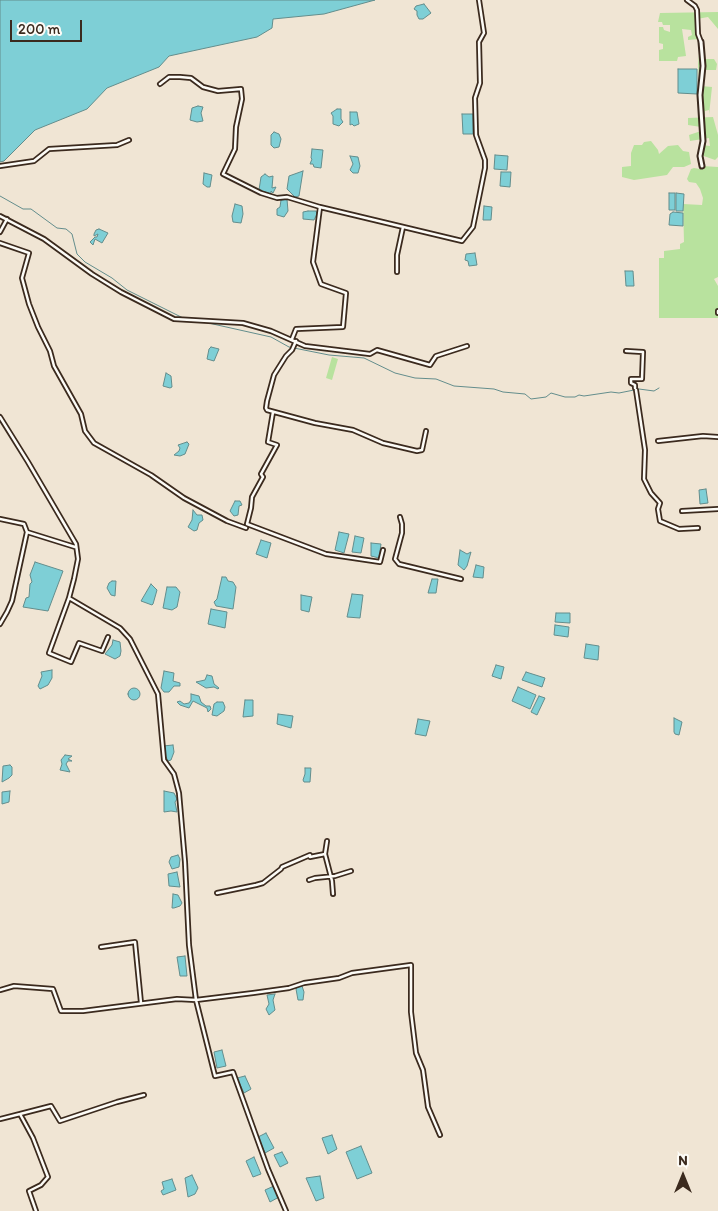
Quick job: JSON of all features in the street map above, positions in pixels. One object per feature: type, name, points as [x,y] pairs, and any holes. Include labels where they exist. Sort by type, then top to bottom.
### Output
[{"type":"street","points":[[160,84],[169,77],[180,77],[191,78],[203,87],[218,90],[241,89],[242,99],[236,127],[235,149],[223,174],[261,193],[277,198],[287,197],[320,207],[462,241],[473,227],[485,168],[485,160],[476,135],[476,98],[480,83],[479,42],[484,33],[479,0]]},
{"type":"street","points":[[687,0],[697,10],[698,34],[701,42],[703,66],[700,95],[703,141],[700,156],[702,166]]},
{"type":"street","points":[[0,166],[34,160],[49,150],[117,144],[129,140]]},
{"type":"street","points":[[292,339],[296,329],[343,327],[346,294],[321,284],[313,262],[320,207]]},
{"type":"street","points":[[0,216],[44,239],[92,274],[121,292],[174,319],[242,323],[292,339],[305,346],[370,354],[377,350],[430,365],[436,356],[467,346]]},
{"type":"street","points":[[0,232],[7,219]]},
{"type":"street","points":[[397,272],[396,255],[403,227]]},
{"type":"street","points":[[0,242],[29,253],[22,278],[29,304],[50,351],[54,366],[81,414],[85,431],[94,443],[151,475],[184,498],[227,521],[246,528]]},
{"type":"street","points":[[296,341],[292,350],[274,375],[267,410],[315,423],[353,430],[383,443],[416,451],[422,450],[426,431]]},
{"type":"street","points":[[626,351],[643,352],[642,379],[631,379],[630,382],[635,384],[636,389],[644,450],[644,479],[651,493],[660,503],[658,509],[660,521],[679,529],[698,528]]},
{"type":"street","points":[[273,412],[268,442],[277,445],[261,474],[263,477],[252,497],[252,508],[246,524],[326,554],[380,562],[383,550]]},
{"type":"street","points":[[0,417],[76,547],[78,558],[69,598],[48,653],[71,662],[78,643],[102,651],[108,637]]},
{"type":"street","points":[[658,441],[703,436],[718,437]]},
{"type":"street","points":[[682,512],[718,509]]},
{"type":"street","points":[[400,517],[402,533],[395,559],[399,564],[461,579]]},
{"type":"street","points":[[0,519],[24,524],[27,532],[12,601],[0,624]]},
{"type":"street","points":[[27,532],[76,547]]},
{"type":"street","points":[[69,598],[120,628],[130,639],[158,694],[164,760],[174,774],[179,793],[189,945],[196,1000],[215,1076],[233,1072],[268,1169],[286,1211]]},
{"type":"street","points":[[327,841],[325,854],[333,894]]},
{"type":"street","points":[[217,893],[256,886],[282,867],[310,856],[325,854]]},
{"type":"street","points":[[309,880],[330,875],[335,876],[351,870]]},
{"type":"street","points":[[101,947],[136,942],[141,1004]]},
{"type":"street","points":[[0,990],[14,986],[53,989],[62,1011],[83,1011],[177,999],[196,1000],[289,988],[304,982],[339,978],[352,973],[411,965],[411,1012],[416,1053],[422,1070],[428,1107],[440,1135]]},
{"type":"street","points":[[0,1119],[50,1106],[60,1121],[144,1095]]},
{"type":"street","points":[[20,1114],[33,1138],[48,1177],[41,1185],[29,1191],[36,1211]]},
{"type":"green space","points":[[718,12],[718,29],[708,17],[697,19],[699,39],[688,40],[688,37],[692,35],[691,30],[682,29],[686,56],[678,57],[677,61],[659,61],[659,50],[663,49],[663,44],[659,43],[659,27],[663,27],[664,30],[670,32],[670,25],[663,25],[662,22],[658,22],[660,13]]},
{"type":"green space","points":[[699,55],[703,55],[703,59],[714,59],[717,64],[716,70],[703,70],[701,86],[712,87],[709,115],[709,110],[705,111],[705,115],[701,113]]},
{"type":"green space","points":[[713,117],[718,135],[718,157],[715,160],[701,155],[702,145],[710,146],[709,138],[690,141],[689,135],[701,131],[701,127],[688,125],[688,118]]},
{"type":"green space","points":[[651,141],[659,154],[668,146],[678,145],[683,151],[689,152],[691,164],[684,167],[673,167],[667,175],[634,180],[622,177],[622,167],[631,166],[631,153],[634,145],[642,145],[644,142]]},
{"type":"green space","points":[[702,166],[718,167],[718,277],[714,279],[718,286],[718,318],[659,318],[659,258],[664,258],[664,251],[680,249],[680,244],[684,242],[683,204],[702,205],[703,198],[700,189],[696,183],[689,182],[687,179],[691,169],[700,169]]},
{"type":"green space","points":[[332,357],[338,359],[332,380],[326,378]]},
{"type":"water","points":[[0,0],[375,0],[324,14],[273,19],[272,28],[257,37],[169,56],[159,67],[107,88],[87,109],[35,130],[4,161],[0,162]]},
{"type":"water","points":[[424,4],[431,13],[423,19],[419,19],[417,11],[414,9],[416,6]]},
{"type":"water","points":[[678,69],[697,69],[697,94],[678,93]]},
{"type":"water","points":[[203,107],[201,113],[203,121],[190,120],[192,108]]},
{"type":"water","points":[[341,109],[341,119],[343,122],[339,126],[333,124],[331,113]]},
{"type":"water","points":[[350,112],[357,112],[359,124],[350,125]]},
{"type":"water","points":[[462,114],[473,114],[473,134],[463,134]]},
{"type":"water","points":[[274,132],[279,134],[281,139],[279,147],[274,148],[271,145],[271,135]]},
{"type":"water","points":[[312,149],[323,150],[321,168],[310,164]]},
{"type":"water","points":[[495,155],[508,156],[507,170],[494,169]]},
{"type":"water","points":[[350,156],[358,157],[360,166],[358,173],[353,173],[350,170],[353,164]]},
{"type":"water","points":[[303,171],[299,196],[295,197],[287,189],[289,176]]},
{"type":"water","points":[[501,172],[511,172],[510,187],[500,186]]},
{"type":"water","points":[[204,173],[212,175],[210,187],[203,184]]},
{"type":"water","points":[[265,174],[269,177],[273,176],[272,188],[276,187],[273,193],[271,191],[271,194],[259,190],[261,177]]},
{"type":"water","points":[[669,193],[675,193],[675,210],[669,210]]},
{"type":"water","points":[[676,193],[684,194],[683,211],[676,211]]},
{"type":"water","points":[[287,199],[288,211],[284,217],[277,215],[277,209],[280,207],[281,200]]},
{"type":"water","points":[[235,204],[242,206],[241,223],[233,222],[232,216]]},
{"type":"water","points":[[484,206],[492,207],[491,220],[483,220]]},
{"type":"water","points":[[316,211],[317,214],[314,220],[303,219],[303,212]]},
{"type":"water","points":[[673,212],[683,213],[683,226],[669,225],[670,214]]},
{"type":"water","points":[[99,229],[108,233],[102,243],[95,239],[93,245],[90,242],[97,237],[98,234],[94,236],[94,234]]},
{"type":"water","points":[[475,253],[477,265],[469,266],[468,261],[465,260],[466,254]]},
{"type":"water","points":[[625,271],[633,271],[634,286],[626,286]]},
{"type":"water","points":[[211,347],[219,349],[214,361],[207,359]]},
{"type":"water","points":[[166,373],[171,376],[172,387],[170,388],[163,386]]},
{"type":"water","points":[[187,442],[189,444],[185,454],[180,456],[174,455],[179,451],[178,445]]},
{"type":"water","points":[[706,489],[708,503],[700,504],[699,490]]},
{"type":"water","points":[[235,501],[240,501],[242,505],[239,506],[238,515],[234,516],[230,511]]},
{"type":"water","points":[[193,510],[197,515],[202,515],[203,520],[199,523],[197,530],[194,531],[188,527],[192,520]]},
{"type":"water","points":[[339,532],[349,534],[344,553],[335,550]]},
{"type":"water","points":[[355,536],[364,538],[361,553],[352,552]]},
{"type":"water","points":[[261,540],[271,543],[267,558],[256,554]]},
{"type":"water","points":[[371,543],[381,544],[379,558],[371,556]]},
{"type":"water","points":[[460,550],[467,554],[471,552],[464,570],[458,565]]},
{"type":"water","points":[[35,562],[63,571],[48,611],[23,607],[26,598],[29,597],[30,584],[32,582],[30,575]]},
{"type":"water","points":[[476,565],[484,567],[483,578],[473,577]]},
{"type":"water","points":[[222,577],[226,577],[228,581],[233,582],[236,587],[233,609],[216,606],[214,602],[217,599]]},
{"type":"water","points":[[432,579],[438,579],[436,593],[428,593]]},
{"type":"water","points":[[112,581],[116,581],[115,596],[111,595],[107,588]]},
{"type":"water","points":[[151,584],[157,590],[152,605],[141,601]]},
{"type":"water","points":[[167,587],[176,587],[180,592],[177,607],[172,610],[163,608]]},
{"type":"water","points":[[352,594],[363,595],[360,618],[347,617]]},
{"type":"water","points":[[301,595],[312,597],[309,612],[301,610]]},
{"type":"water","points":[[211,609],[227,612],[225,628],[208,624]]},
{"type":"water","points":[[556,613],[570,613],[570,623],[555,622]]},
{"type":"water","points":[[555,625],[569,627],[568,637],[554,635]]},
{"type":"water","points":[[113,640],[120,642],[121,651],[120,656],[115,659],[105,654],[112,645]]},
{"type":"water","points":[[586,644],[599,646],[598,660],[584,658]]},
{"type":"water","points":[[496,665],[504,667],[501,679],[492,676]]},
{"type":"water","points":[[52,670],[52,678],[48,685],[40,689],[38,686],[42,676],[41,672]]},
{"type":"water","points":[[164,671],[174,673],[173,681],[180,683],[180,686],[174,686],[169,692],[164,692],[161,688]]},
{"type":"water","points":[[526,672],[545,678],[542,687],[522,680]]},
{"type":"water","points":[[207,675],[212,676],[214,684],[218,689],[214,687],[206,688],[196,682],[205,680]]},
{"type":"water","points":[[518,687],[536,695],[530,709],[512,701]]},
{"type":"water","points":[[134,688],[140,694],[134,700],[128,694]]},
{"type":"water","points":[[191,694],[199,696],[201,702],[206,706],[210,706],[211,709],[208,712],[207,708],[193,701],[189,708],[177,702],[189,703]]},
{"type":"water","points":[[539,696],[545,698],[537,715],[531,712]]},
{"type":"water","points":[[245,700],[253,700],[253,716],[243,717]]},
{"type":"water","points":[[223,702],[225,707],[224,711],[217,716],[212,715],[214,704]]},
{"type":"water","points":[[278,714],[293,716],[291,728],[277,724]]},
{"type":"water","points":[[674,718],[682,722],[679,735],[674,732]]},
{"type":"water","points":[[418,719],[430,721],[426,736],[415,734]]},
{"type":"water","points":[[173,745],[174,752],[171,760],[168,761],[164,757],[163,746]]},
{"type":"water","points":[[65,755],[72,756],[68,759],[72,761],[68,761],[66,764],[70,772],[60,770],[61,760]]},
{"type":"water","points":[[10,765],[12,767],[12,775],[2,782],[3,766]]},
{"type":"water","points":[[305,768],[311,768],[310,782],[304,782],[303,780]]},
{"type":"water","points":[[10,791],[9,802],[2,804],[2,792]]},
{"type":"water","points":[[164,791],[174,793],[177,799],[175,802],[177,812],[164,812]]},
{"type":"water","points":[[178,855],[180,859],[179,867],[172,869],[169,862],[171,857]]},
{"type":"water","points":[[177,872],[180,887],[169,886],[168,874]]},
{"type":"water","points":[[173,894],[178,895],[182,903],[180,906],[172,908]]},
{"type":"water","points":[[185,956],[187,976],[180,976],[177,957]]},
{"type":"water","points":[[299,985],[302,986],[304,992],[303,1000],[298,1000],[296,989]]},
{"type":"water","points":[[275,994],[273,1000],[275,1010],[269,1015],[266,1009],[269,1004],[267,995]]},
{"type":"water","points":[[222,1050],[226,1066],[217,1068],[214,1052]]},
{"type":"water","points":[[245,1076],[251,1089],[244,1093],[237,1078]]},
{"type":"water","points":[[266,1133],[274,1148],[265,1153],[258,1137]]},
{"type":"water","points":[[332,1135],[337,1149],[328,1154],[322,1138]]},
{"type":"water","points":[[361,1146],[372,1173],[357,1179],[346,1152]]},
{"type":"water","points":[[282,1152],[288,1163],[280,1167],[274,1155]]},
{"type":"water","points":[[254,1157],[261,1174],[253,1177],[246,1161]]},
{"type":"water","points":[[192,1175],[198,1188],[195,1194],[188,1197],[185,1178]]},
{"type":"water","points":[[320,1176],[324,1198],[316,1201],[306,1178]]},
{"type":"water","points":[[172,1179],[176,1190],[163,1195],[161,1191],[164,1189],[162,1182]]},
{"type":"water","points":[[274,1186],[279,1197],[270,1202],[265,1190]]},
{"type":"waterway","points":[[0,196],[23,209],[31,209],[57,228],[66,229],[72,234],[77,254],[85,262],[112,278],[127,290],[183,318],[195,319]]},
{"type":"waterway","points":[[204,322],[271,337],[289,347],[329,355],[364,358],[395,373],[415,378],[436,379],[454,386],[525,394],[531,399],[546,397],[551,393],[565,397],[575,397],[639,389],[654,391],[659,388]]}]
